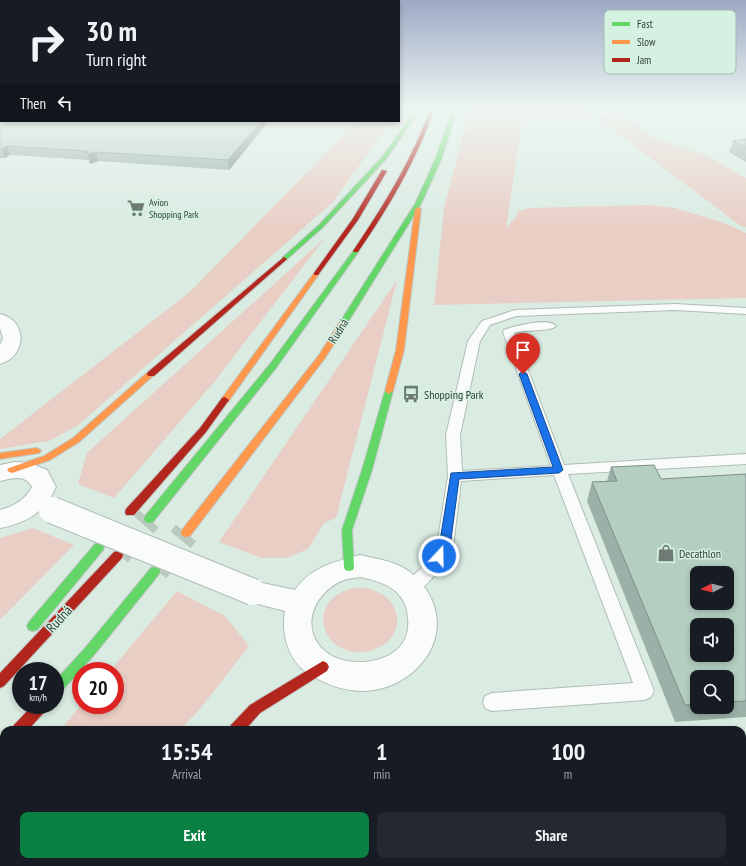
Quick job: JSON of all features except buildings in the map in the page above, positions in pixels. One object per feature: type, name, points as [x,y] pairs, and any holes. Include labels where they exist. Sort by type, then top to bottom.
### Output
[{"type":"highway","points":[[4,466],[47,458],[76,440],[321,226],[385,157],[392,147]]},
{"type":"highway","points":[[130,512],[203,430],[355,220],[397,147]]},
{"type":"highway","points":[[149,519],[265,377],[361,246],[409,165],[416,147]]},
{"type":"highway","name":"Rudná","points":[[186,533],[322,356],[418,204],[442,147]]},
{"type":"highway","points":[[349,567],[347,530],[366,470],[400,350],[418,204]]},
{"type":"highway","points":[[4,466],[22,455],[76,440]]},
{"type":"highway","points":[[25,636],[98,547]]},
{"type":"highway","name":"Rudná","points":[[0,682],[118,555]]},
{"type":"highway","points":[[64,680],[90,651],[155,570]]},
{"type":"highway","points":[[240,726],[255,709],[323,667]]},
{"type":"highway","points":[[23,726],[34,714]]},
{"type":"street","points":[[0,319],[7,323],[12,330],[12,338],[9,347],[0,358]]},
{"type":"street","points":[[4,466],[30,471],[39,476],[44,487],[44,506]]},
{"type":"street","points":[[0,518],[44,506],[253,592],[300,603]]},
{"type":"street","points":[[349,567],[372,567],[383,570],[404,580],[411,588],[422,607],[423,628],[415,650],[407,659],[392,670],[374,676],[347,676],[323,667],[306,652],[300,643],[296,623],[300,603],[311,587],[328,574],[349,567]]},
{"type":"lane","points":[[411,588],[434,566],[445,547],[455,476],[454,429],[474,341],[486,323],[515,313],[675,307],[746,311]]},
{"type":"lane","points":[[492,702],[645,691],[559,470],[508,332],[521,327],[551,326]]},
{"type":"lane","points":[[455,476],[746,459]]},
{"type":"shaded area","points":[[331,147],[372,147],[333,202],[77,426],[49,441],[0,449],[0,439],[190,292]]},
{"type":"shaded area","points":[[460,147],[518,147],[506,228],[516,217],[518,211],[529,208],[649,205],[675,208],[721,222],[746,233],[746,298],[434,305],[444,208]]},
{"type":"shaded area","points":[[636,147],[682,147],[709,157],[746,178],[746,227],[741,226]]},
{"type":"shaded area","points":[[325,238],[215,381],[114,498],[78,484],[87,453]]},
{"type":"shaded area","points":[[397,280],[336,518],[324,523],[308,549],[286,558],[261,558],[219,542]]},
{"type":"shaded area","points":[[33,528],[74,545],[0,620],[0,538]]},
{"type":"shaded area","points":[[353,588],[370,589],[382,595],[391,603],[396,614],[397,625],[392,636],[383,645],[369,651],[353,652],[340,647],[330,639],[325,628],[324,616],[328,605],[337,595]]},
{"type":"shaded area","points":[[177,591],[225,616],[249,646],[200,709],[184,726],[63,726],[73,714],[124,714],[124,662],[118,662]]},
{"type":"tunnel","points":[[118,554],[149,519]]},
{"type":"tunnel","points":[[156,570],[186,533]]},
{"type":"traffic: fast","points":[[284,259],[321,226],[385,157],[392,147]]},
{"type":"traffic: fast","points":[[344,322],[418,204],[442,147]]},
{"type":"traffic: fast","points":[[149,519],[273,366],[356,251]]},
{"type":"traffic: fast","points":[[349,567],[347,530],[367,470],[389,391]]},
{"type":"traffic: fast","points":[[33,626],[99,547]]},
{"type":"traffic: fast","points":[[64,680],[90,651],[155,571]]},
{"type":"traffic: slow","points":[[389,391],[400,350],[418,209]]},
{"type":"traffic: slow","points":[[225,400],[316,274]]},
{"type":"traffic: slow","points":[[186,533],[322,356],[344,322]]},
{"type":"traffic: slow","points":[[12,470],[47,458],[76,440],[151,374]]},
{"type":"traffic: slow","points":[[0,456],[36,451]]},
{"type":"traffic: jam","points":[[356,251],[400,182],[417,147]]},
{"type":"traffic: jam","points":[[316,274],[355,220],[384,171]]},
{"type":"traffic: jam","points":[[151,374],[284,259]]},
{"type":"traffic: jam","points":[[130,512],[203,430],[225,400]]},
{"type":"traffic: jam","points":[[0,682],[118,555]]},
{"type":"traffic: jam","points":[[240,726],[255,709],[323,667]]},
{"type":"traffic: jam","points":[[23,726],[34,714]]},
{"type":"place","name":"Avion Shopping Park","points":[[136,208]]},
{"type":"place","name":"Shopping Park","points":[[411,394]]},
{"type":"place","name":"Decathlon","points":[[666,553]]},
{"type":"route","points":[[439,556],[445,547],[455,476],[559,470],[523,374]]}]
